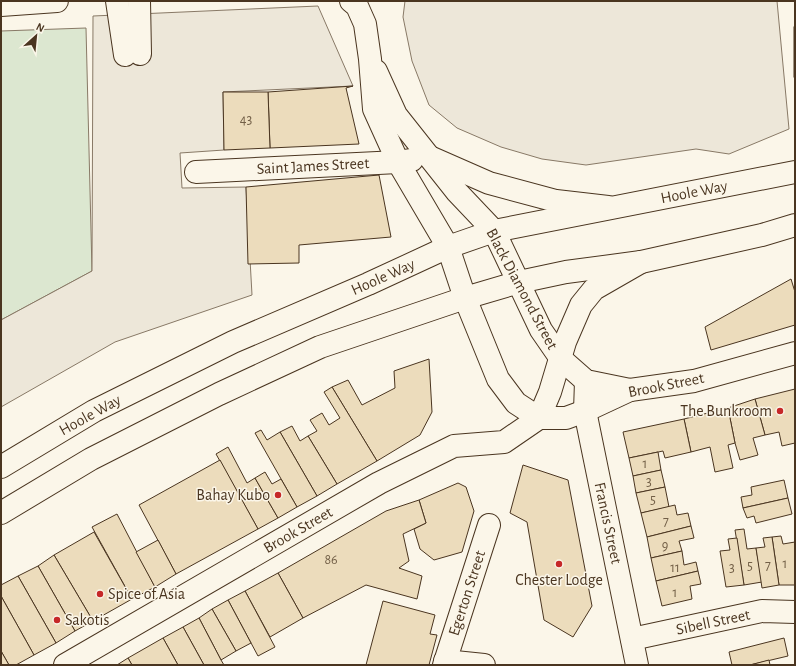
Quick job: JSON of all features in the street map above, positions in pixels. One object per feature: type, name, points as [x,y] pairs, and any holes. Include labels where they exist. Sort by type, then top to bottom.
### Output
[{"type":"main road","points":[[1,5],[57,1]]},
{"type":"main road","points":[[117,1],[132,55],[139,1]]},
{"type":"main road","name":"Black Diamond Street","points":[[357,3],[365,24],[370,59],[374,109],[398,162],[448,247],[465,298],[498,379],[516,403],[539,418]]},
{"type":"main road","name":"Black Diamond Street","points":[[370,59],[396,115],[457,192],[494,231],[541,330],[561,359],[586,381],[630,390]]},
{"type":"main road","points":[[429,156],[489,183],[556,201],[611,207]]},
{"type":"main road","name":"Saint James Street","points":[[196,172],[398,162],[429,156]]},
{"type":"main road","name":"Hoole Way","points":[[1,467],[94,411],[233,342],[368,284],[448,247],[494,231],[795,172]]},
{"type":"main road","points":[[1,513],[91,459],[219,394],[313,350],[465,298],[519,282],[566,272],[641,262],[762,235],[795,225]]},
{"type":"main road","points":[[539,418],[550,392],[565,342],[581,304],[594,289],[641,262]]},
{"type":"main road","name":"Brook Street","points":[[65,665],[379,483],[454,446],[504,442],[539,418],[566,418],[585,411],[630,390],[694,381],[795,353]]},
{"type":"main road","name":"Francis Street","points":[[586,381],[585,411],[637,665]]},
{"type":"main road","name":"Egerton Street","points":[[484,665],[444,663],[488,525]]},
{"type":"main road","name":"Sibell Street","points":[[632,639],[762,611],[795,612]]},
{"type":"green space","points":[[86,28],[92,271],[1,320],[1,31]]},
{"type":"shaded area","points":[[405,1],[777,1],[789,129],[729,154],[696,149],[586,165],[542,159],[501,147],[457,128],[429,105],[412,61],[403,17]]},
{"type":"shaded area","points":[[318,6],[353,86],[223,92],[224,150],[180,153],[182,188],[246,187],[252,295],[115,342],[1,407],[1,320],[92,271],[93,16]]},
{"type":"building","points":[[795,27],[795,77],[794,77]]},
{"type":"building","points":[[353,86],[346,88],[359,144],[270,148],[268,92]]},
{"type":"building","points":[[223,92],[268,92],[270,148],[224,150]]},
{"type":"building","points":[[379,175],[391,237],[299,245],[299,263],[248,264],[246,187]]},
{"type":"building","points":[[791,279],[795,292],[795,325],[711,350],[705,327]]},
{"type":"building","points":[[429,359],[432,412],[420,435],[377,461],[332,387],[348,380],[362,405],[395,388],[394,371]]},
{"type":"building","points":[[332,387],[377,461],[337,484],[308,436],[317,431],[310,420],[322,413],[329,425],[340,418],[324,392]]},
{"type":"building","points":[[795,389],[795,443],[782,446],[779,432],[765,435],[755,399]]},
{"type":"building","points":[[755,399],[765,435],[753,438],[758,455],[740,460],[728,408]]},
{"type":"building","points":[[728,408],[735,443],[728,445],[733,468],[715,472],[710,447],[691,452],[684,419]]},
{"type":"building","points":[[684,419],[691,452],[665,458],[663,451],[629,458],[623,432]]},
{"type":"building","points":[[292,426],[300,441],[308,436],[337,484],[317,496],[280,432]]},
{"type":"building","points":[[261,430],[267,440],[280,432],[317,496],[297,507],[255,433]]},
{"type":"building","points":[[228,447],[247,483],[255,478],[278,518],[258,529],[216,454]]},
{"type":"building","points":[[658,452],[661,470],[633,476],[629,458]]},
{"type":"building","points":[[220,460],[258,529],[176,574],[139,505]]},
{"type":"building","name":"Chester Lodge","points":[[523,465],[568,480],[592,606],[573,637],[544,620],[527,522],[510,513]]},
{"type":"building","points":[[661,470],[665,487],[636,493],[633,476]]},
{"type":"building","points":[[265,472],[272,484],[281,479],[297,507],[278,518],[255,478]]},
{"type":"building","points":[[784,480],[788,498],[743,508],[741,497],[752,495],[751,487]]},
{"type":"building","points":[[458,483],[466,487],[474,511],[462,552],[434,560],[420,549],[414,529],[426,523],[419,500]]},
{"type":"building","points":[[665,487],[669,507],[641,513],[636,493]]},
{"type":"building","points":[[788,498],[792,514],[756,523],[754,516],[747,518],[743,508]]},
{"type":"building","points":[[419,500],[426,523],[403,534],[409,561],[399,568],[422,576],[417,599],[366,585],[303,618],[278,573],[386,511]]},
{"type":"building","points":[[675,505],[677,515],[688,513],[691,526],[647,537],[641,513]]},
{"type":"building","points":[[117,514],[155,587],[132,599],[92,527]]},
{"type":"building","points":[[691,526],[694,538],[679,541],[682,551],[651,558],[647,537]]},
{"type":"building","points":[[744,529],[747,549],[756,548],[762,582],[744,585],[735,530]]},
{"type":"building","points":[[94,532],[132,599],[93,621],[54,555]]},
{"type":"building","points":[[781,536],[783,544],[795,542],[795,585],[779,585],[772,537]]},
{"type":"building","points":[[772,537],[779,585],[762,588],[756,548],[765,547],[763,538]]},
{"type":"building","points":[[737,538],[744,585],[726,587],[720,551],[730,550],[728,539]]},
{"type":"building","points":[[158,540],[176,574],[155,587],[136,552]]},
{"type":"building","points":[[682,551],[684,565],[696,562],[698,571],[656,581],[651,558]]},
{"type":"building","points":[[54,555],[93,621],[75,631],[38,566]]},
{"type":"building","points":[[38,566],[75,631],[56,643],[18,576]]},
{"type":"building","points":[[698,571],[701,584],[690,586],[692,599],[662,606],[656,581]]},
{"type":"building","points":[[278,573],[303,618],[270,637],[245,591]]},
{"type":"building","points":[[18,576],[56,643],[34,655],[1,596],[1,585]]},
{"type":"building","points":[[245,591],[275,647],[258,656],[228,600]]},
{"type":"building","points":[[1,596],[34,655],[16,665],[9,665],[1,651]]},
{"type":"building","points":[[228,600],[251,643],[236,651],[212,609]]},
{"type":"building","points":[[383,601],[435,615],[430,634],[437,635],[429,665],[366,665]]},
{"type":"building","points":[[212,609],[236,651],[221,660],[199,618]]},
{"type":"building","points":[[199,618],[224,665],[204,665],[183,627]]},
{"type":"building","points":[[183,627],[204,665],[178,665],[163,638]]},
{"type":"building","points":[[163,638],[178,665],[132,665],[128,658]]},
{"type":"building","points":[[784,638],[788,656],[750,665],[732,665],[729,652]]},
{"type":"building","points":[[1,651],[9,665],[1,665]]},
{"type":"building","points":[[128,658],[132,665],[117,665]]},
{"type":"building","points":[[769,660],[770,665],[750,665]]},
{"type":"place","name":"The Bunkroom","points":[[780,411]]},
{"type":"place","name":"Bahay Kubo","points":[[278,495]]},
{"type":"place","name":"Chester Lodge","points":[[559,564]]},
{"type":"place","name":"Spice of Asia","points":[[100,594]]},
{"type":"place","name":"Sakotis","points":[[57,620]]}]
